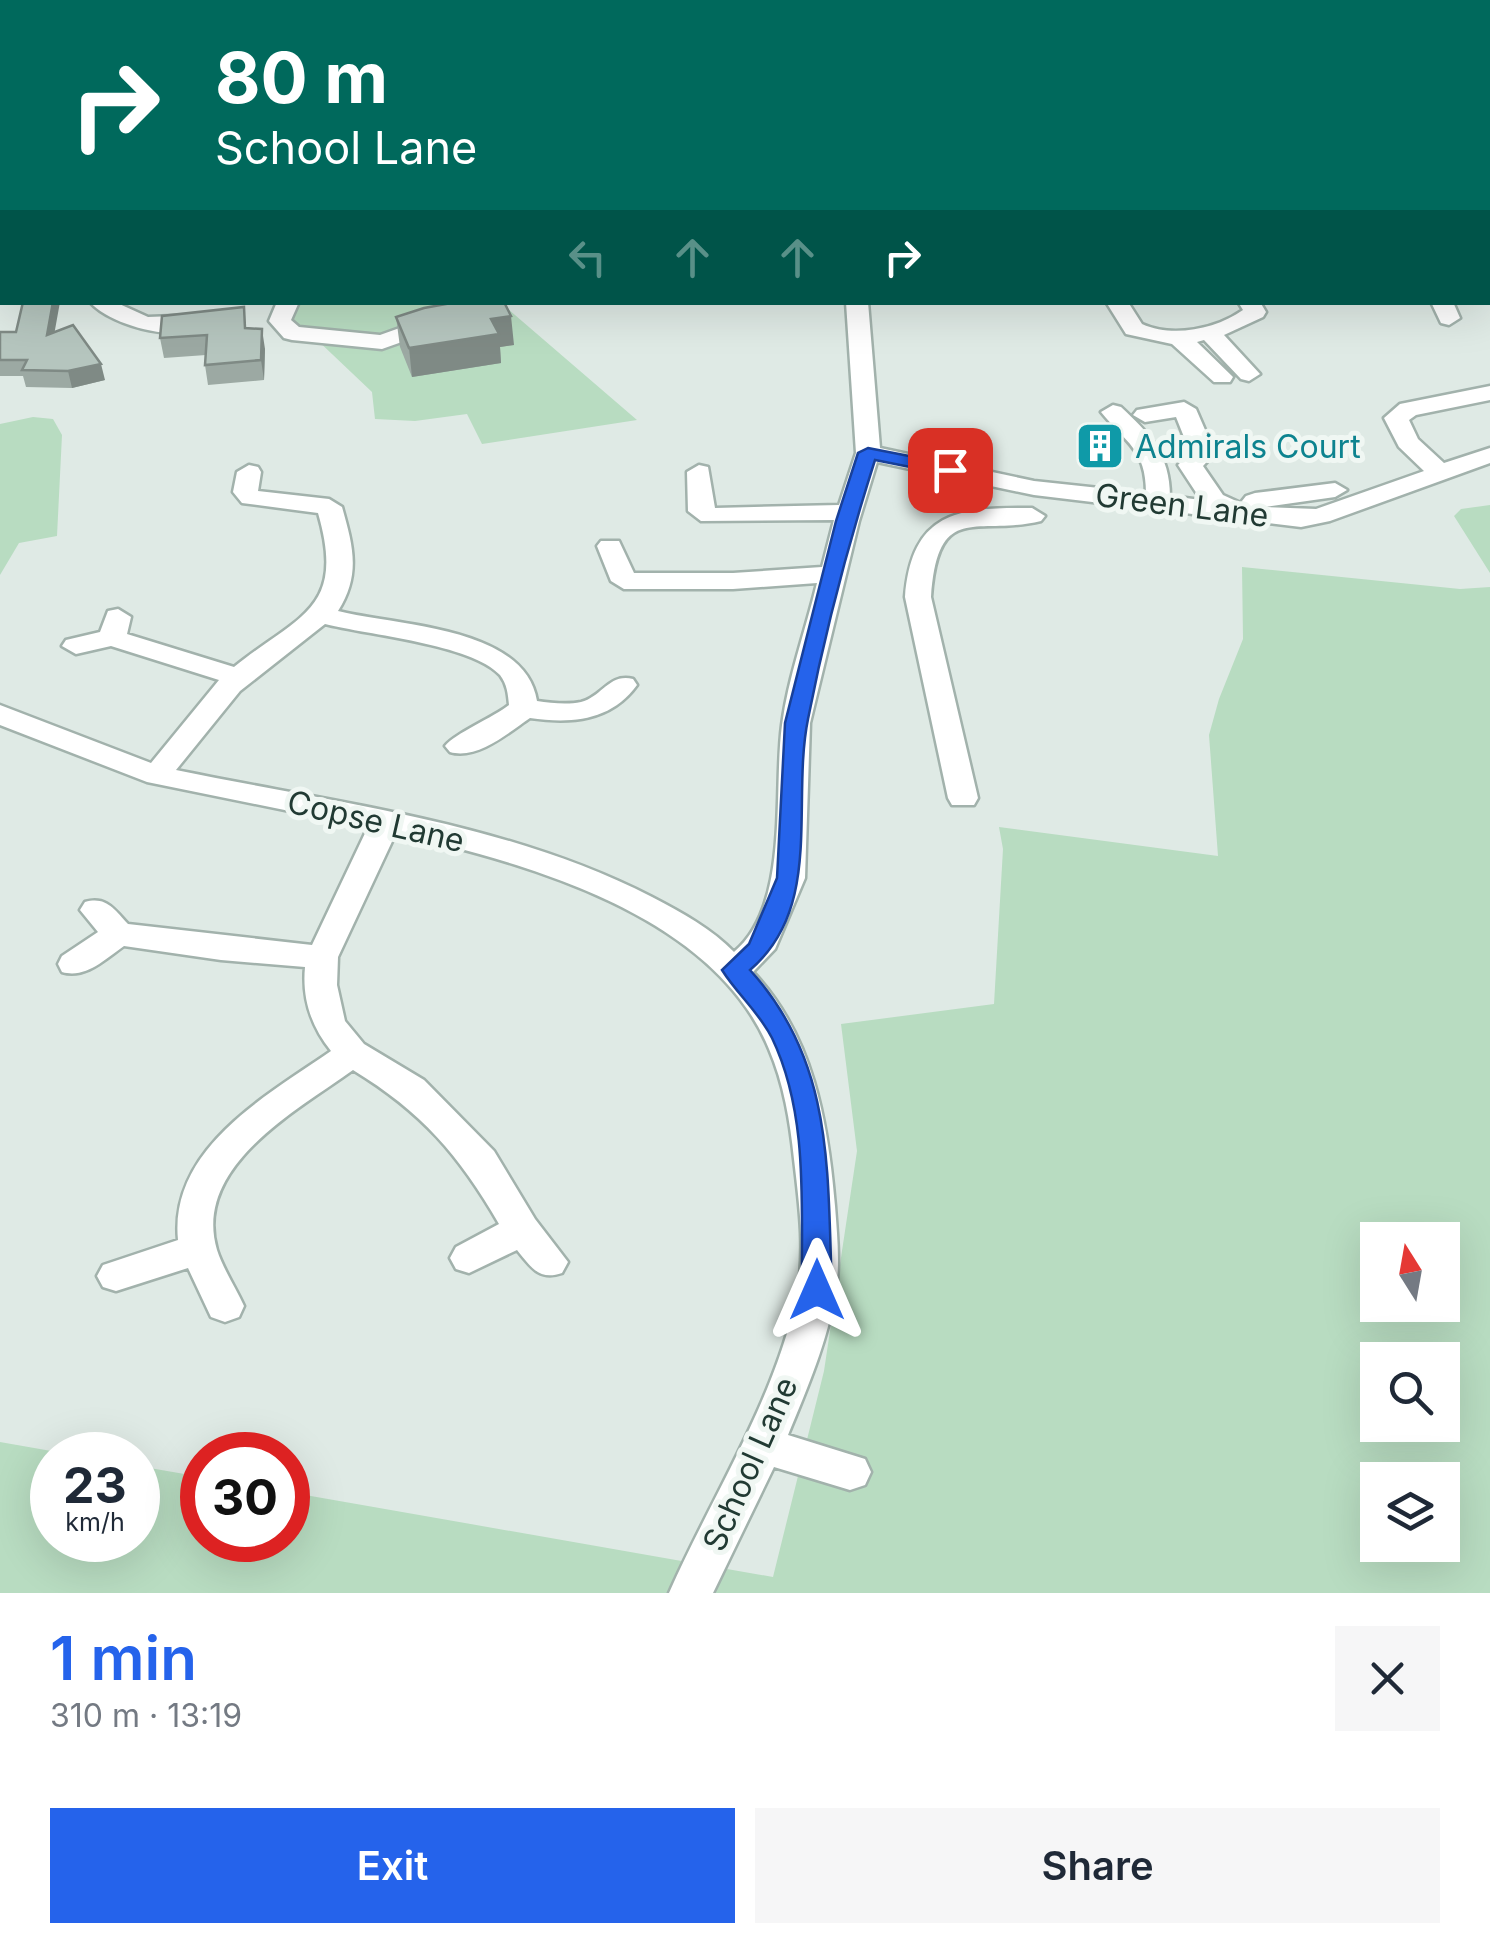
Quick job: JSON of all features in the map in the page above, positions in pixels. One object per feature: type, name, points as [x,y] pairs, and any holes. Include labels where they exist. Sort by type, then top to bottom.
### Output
[{"type":"street","points":[[104,305],[114,315],[156,325],[220,321]]},
{"type":"street","points":[[287,305],[280,321],[292,333],[382,342],[422,327]]},
{"type":"street","points":[[735,970],[760,948],[788,878],[796,723],[849,512],[868,453],[857,305]]},
{"type":"street","points":[[1120,305],[1130,326],[1145,334],[1177,336],[1241,325],[1255,312],[1250,305]]},
{"type":"street","points":[[1208,332],[1249,374]]},
{"type":"street","points":[[1177,336],[1222,377]]},
{"type":"street","points":[[1439,472],[1408,442],[1396,418],[1408,409],[1490,393]]},
{"type":"street","points":[[1145,415],[1184,409],[1203,453],[1190,465],[1214,500],[1234,510],[1246,501],[1336,490]]},
{"type":"street","points":[[1113,412],[1151,450],[1160,469],[1158,500]]},
{"type":"street","name":"Green Lane","points":[[868,453],[1037,509],[1158,500],[1274,518],[1320,516],[1439,472],[1484,464]]},
{"type":"street","points":[[157,775],[239,676],[322,615],[339,590],[345,564],[342,501],[251,498],[246,492],[249,472]]},
{"type":"street","points":[[699,472],[702,511],[710,516],[849,512]]},
{"type":"street","points":[[963,798],[918,597],[921,569],[937,531],[948,522],[1037,509]]},
{"type":"street","points":[[610,546],[624,581],[732,581],[833,574]]},
{"type":"street","points":[[322,615],[446,640],[490,654],[516,677],[524,694],[524,708]]},
{"type":"street","points":[[76,646],[115,627],[239,676]]},
{"type":"street","points":[[460,746],[494,730],[524,708],[566,714],[611,702],[623,685]]},
{"type":"street","name":"Copse Lane","points":[[0,714],[157,775],[488,846],[590,881],[664,917],[735,970]]},
{"type":"street","points":[[386,822],[322,957],[320,985],[328,1025],[352,1054],[412,1089],[481,1161],[522,1230],[549,1262]]},
{"type":"street","points":[[74,964],[107,922],[221,949],[322,957]]},
{"type":"street","name":"School Lane","points":[[691,1593],[764,1446],[803,1342],[817,1290],[813,1138],[801,1082],[784,1038],[758,996],[735,970]]},
{"type":"street","points":[[225,1306],[198,1250],[196,1206],[212,1171],[236,1140],[352,1054]]},
{"type":"street","points":[[469,1258],[522,1230]]},
{"type":"street","points":[[116,1276],[198,1250]]},
{"type":"street","points":[[764,1446],[850,1472]]},
{"type":"green space","points":[[296,305],[503,305],[637,420],[482,444],[467,414],[415,421],[375,419],[372,392],[313,336],[283,332]]},
{"type":"green space","points":[[33,417],[53,419],[62,435],[57,536],[19,543],[0,575],[0,424]]},
{"type":"green space","points":[[1490,505],[1490,573],[1454,516],[1461,509]]},
{"type":"green space","points":[[1242,567],[1460,589],[1490,587],[1490,1593],[0,1593],[0,1442],[30,1447],[30,1562],[160,1562],[160,1470],[180,1473],[180,1562],[310,1562],[310,1496],[773,1577],[824,1371],[857,1151],[841,1024],[994,1004],[1003,849],[999,827],[1218,856],[1209,735],[1243,639]]},
{"type":"building","points":[[22,305],[52,305],[47,335],[73,325],[101,364],[68,371],[22,370],[27,360],[0,360],[0,332],[16,332]]},
{"type":"building","points":[[506,305],[511,316],[491,319],[499,334],[409,348],[396,317],[424,308]]},
{"type":"building","points":[[244,307],[245,328],[262,329],[261,360],[205,365],[207,335],[160,338],[162,316]]},
{"type":"place","name":"Admirals Court","points":[[1100,446]]},
{"type":"route","points":[[817,1290],[813,1138],[801,1082],[784,1038],[758,996],[735,970],[760,948],[788,878],[796,723],[846,521],[868,453],[950,470]]}]
